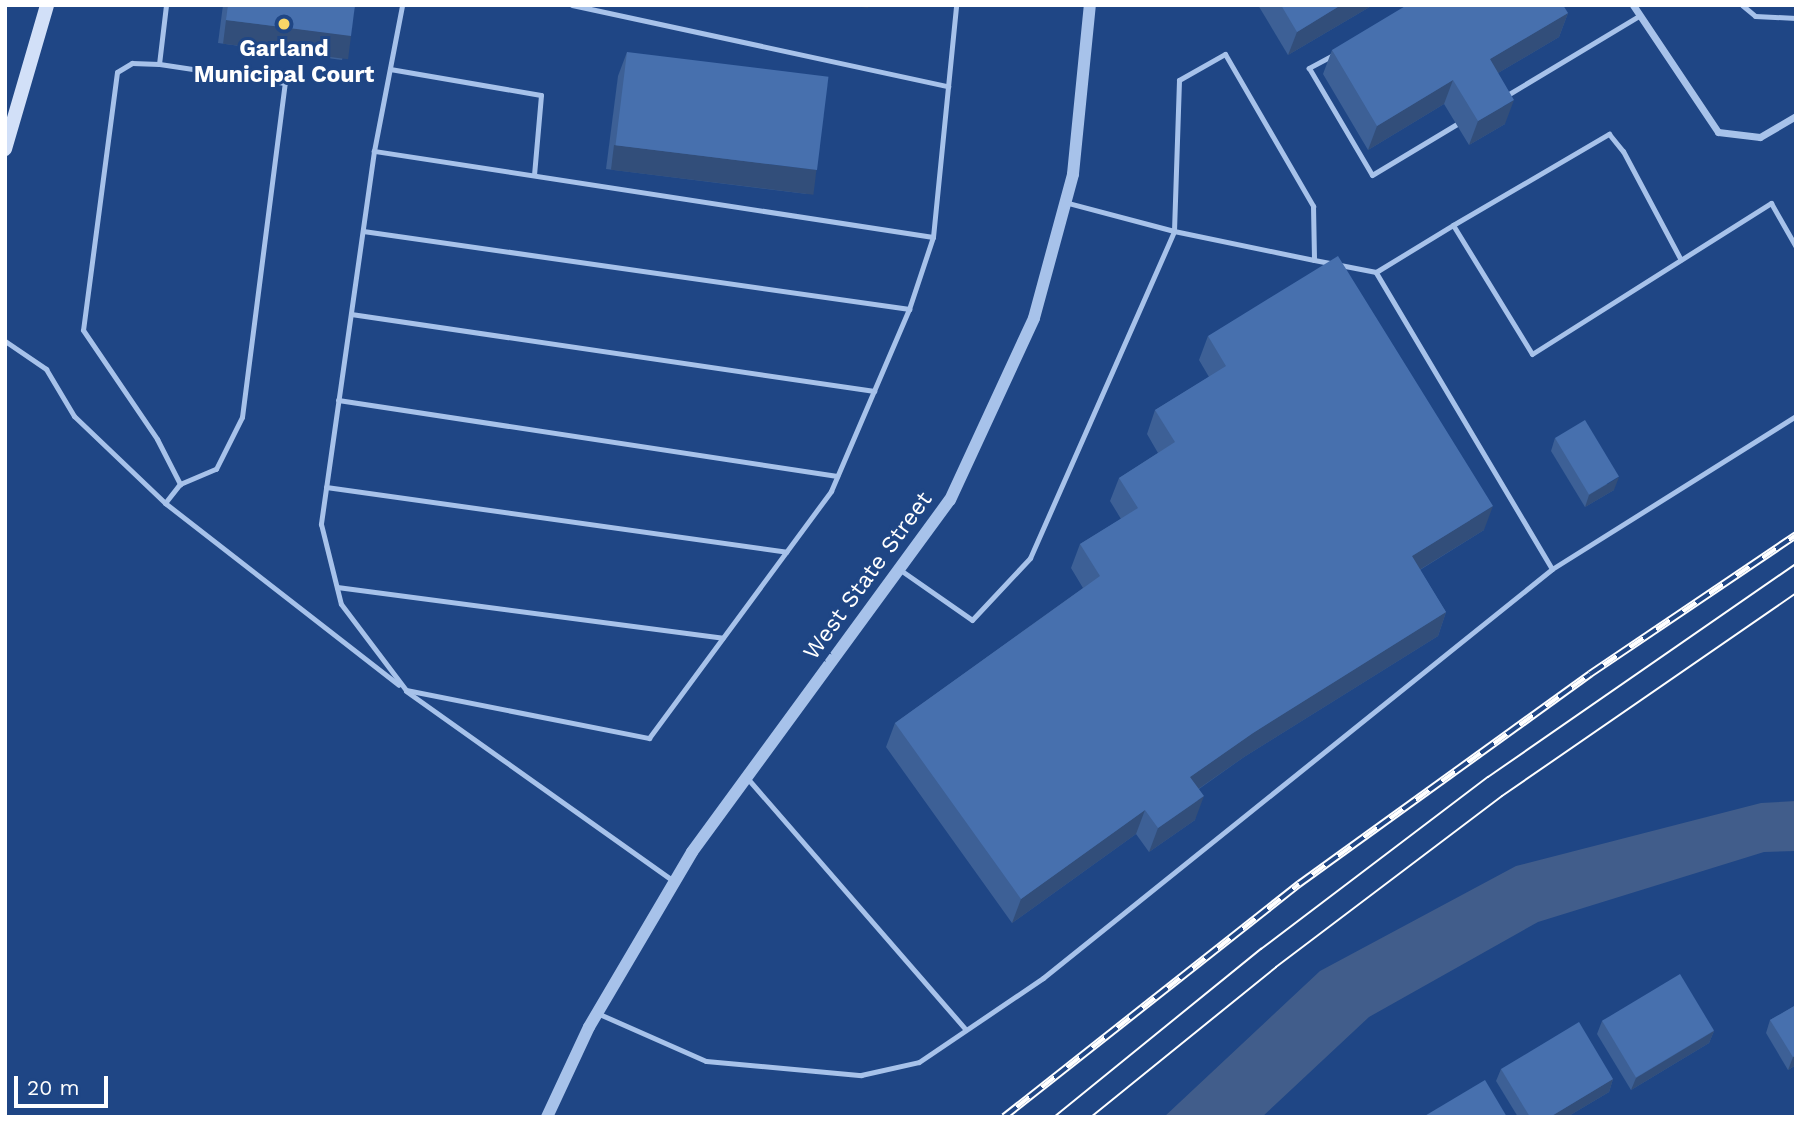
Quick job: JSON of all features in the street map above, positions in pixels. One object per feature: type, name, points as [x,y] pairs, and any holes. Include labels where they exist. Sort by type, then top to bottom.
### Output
[{"type":"main road","points":[[5,149],[47,5]]},
{"type":"street","name":"West State Street","points":[[547,1117],[597,1013],[675,882],[747,777],[950,500],[1034,318],[1073,174],[1090,5]]},
{"type":"street","points":[[1633,5],[1718,132],[1760,137],[1796,116]]},
{"type":"lane","points":[[159,64],[166,5]]},
{"type":"lane","points":[[402,5],[374,150],[321,524],[341,604],[406,690],[649,738],[786,552],[837,476],[909,309],[933,237],[956,5]]},
{"type":"lane","points":[[572,5],[948,86]]},
{"type":"lane","points":[[1742,5],[1755,16],[1796,18]]},
{"type":"lane","points":[[1493,103],[1639,16]]},
{"type":"lane","points":[[1344,49],[1309,68],[1372,176],[1457,124]]},
{"type":"lane","points":[[900,569],[972,620],[1030,558],[1174,231],[1179,80],[1225,54],[1313,206],[1314,260]]},
{"type":"lane","points":[[165,503],[180,484],[216,469],[242,418],[285,83],[159,64],[132,63],[117,72],[83,330],[157,439],[180,484]]},
{"type":"lane","points":[[390,69],[541,95],[534,175]]},
{"type":"lane","points":[[1065,202],[1174,231],[1376,272],[1609,134],[1623,151],[1681,260]]},
{"type":"lane","points":[[374,150],[933,237]]},
{"type":"lane","points":[[1452,225],[1532,354],[1771,203],[1796,247]]},
{"type":"lane","points":[[363,231],[909,309]]},
{"type":"lane","points":[[1376,272],[1552,569]]},
{"type":"lane","points":[[351,314],[874,391]]},
{"type":"lane","points":[[5,341],[46,369],[74,416],[165,503],[406,690],[675,882]]},
{"type":"lane","points":[[338,400],[837,476]]},
{"type":"lane","points":[[597,1013],[706,1061],[861,1075],[919,1062],[1043,978],[1552,569],[1796,416]]},
{"type":"lane","points":[[326,487],[786,552]]},
{"type":"lane","points":[[337,587],[723,638]]},
{"type":"lane","points":[[747,777],[967,1030]]},
{"type":"water","points":[[1796,801],[1796,851],[1764,852],[1538,922],[1369,1017],[1262,1117],[1164,1117],[1320,971],[1516,866],[1761,803]]},
{"type":"building","points":[[228,5],[355,5],[351,36],[226,20]]},
{"type":"building","points":[[1281,5],[1341,5],[1297,32]]},
{"type":"building","points":[[1407,5],[1563,5],[1568,13],[1490,59],[1514,100],[1478,121],[1453,80],[1377,126],[1332,50]]},
{"type":"building","points":[[627,52],[828,77],[817,170],[616,145]]},
{"type":"building","points":[[1338,256],[1493,506],[1412,556],[1446,612],[1253,733],[1190,777],[1204,796],[1158,828],[1145,810],[1021,899],[895,723],[1100,576],[1080,544],[1138,508],[1119,478],[1175,442],[1155,410],[1226,366],[1208,336]]},
{"type":"building","points":[[1585,420],[1619,477],[1589,495],[1555,438]]},
{"type":"building","points":[[1680,974],[1714,1031],[1636,1077],[1602,1021]]},
{"type":"building","points":[[1796,1005],[1796,1055],[1793,1057],[1770,1020]]},
{"type":"building","points":[[1579,1022],[1613,1079],[1550,1117],[1530,1117],[1501,1069]]},
{"type":"building","points":[[1485,1080],[1507,1117],[1423,1117]]},
{"type":"tram line","points":[[1054,1117],[1261,949],[1488,777],[1796,564]]},
{"type":"tram line","points":[[1091,1117],[1276,967],[1502,796],[1796,593]]},
{"type":"railway","points":[[1004,1117],[1299,884],[1590,674],[1796,535]]},
{"type":"place","name":"Garland Municipal Court","points":[[284,24]]}]
